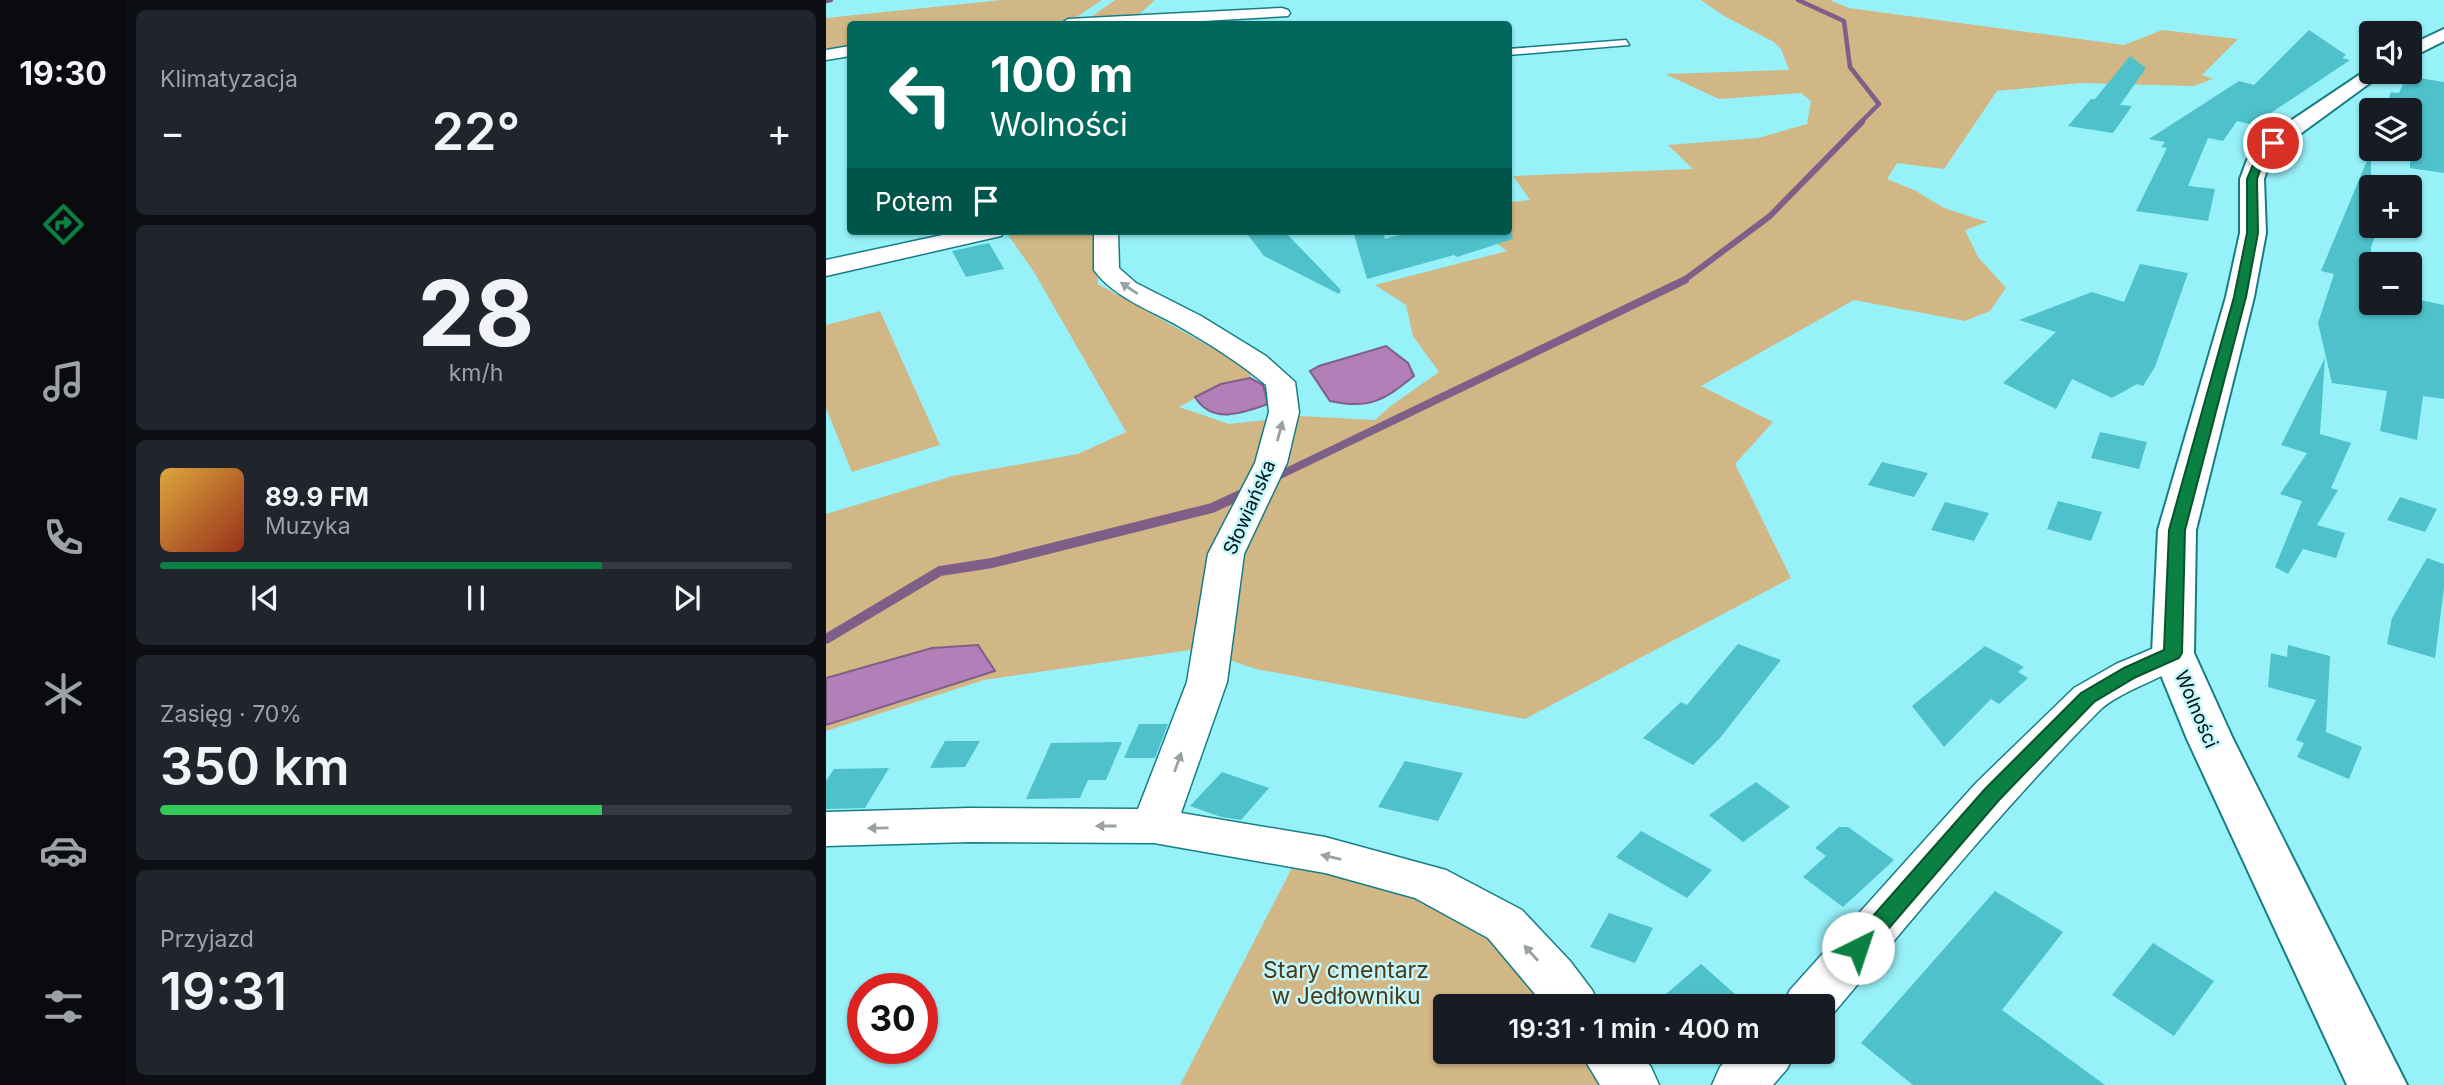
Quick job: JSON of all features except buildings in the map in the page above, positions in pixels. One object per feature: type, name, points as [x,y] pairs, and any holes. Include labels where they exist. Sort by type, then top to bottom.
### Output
[{"type":"street","points":[[1196,21],[1278,19],[1298,0]]},
{"type":"street","points":[[1079,21],[1100,8]]},
{"type":"street","points":[[2422,45],[2444,34]]},
{"type":"street","points":[[826,55],[847,52]]},
{"type":"street","name":"Wolności","points":[[2359,83],[2273,143],[2259,160],[2252,179],[2253,233],[2240,297],[2177,530],[2173,653],[2210,739],[2377,1085]]},
{"type":"street","points":[[826,268],[960,235]]},
{"type":"street","name":"Słowiańska","points":[[1106,235],[1107,270],[1127,288],[1191,322],[1256,362],[1280,382],[1284,412],[1271,463],[1226,554],[1207,682],[1154,826]]},
{"type":"street","points":[[1818,994],[1992,795],[2088,698],[2130,673],[2173,653]]},
{"type":"street","points":[[826,829],[969,825],[1154,826],[1325,855],[1430,883],[1505,924],[1565,994]]},
{"type":"street","points":[[1616,1064],[1632,1085]]},
{"type":"street","points":[[1739,1085],[1757,1064]]},
{"type":"lane","points":[[1512,51],[1626,43]]},
{"type":"green space","points":[[1002,0],[1102,0],[1070,21],[847,21],[847,50],[826,54],[826,18]]},
{"type":"green space","points":[[1115,0],[1155,0],[1137,16],[1088,19]]},
{"type":"green space","points":[[1701,0],[1830,0],[1849,8],[2124,45],[2162,30],[2238,39],[2202,75],[2213,79],[2194,86],[2080,83],[1997,91],[1944,169],[1897,163],[1887,179],[1914,190],[1944,208],[1987,222],[1965,230],[1978,257],[2006,288],[1990,311],[1965,321],[1854,300],[1701,386],[1773,422],[1735,464],[1791,578],[1525,719],[1256,669],[1197,649],[984,680],[826,731],[826,514],[953,476],[1078,454],[1126,432],[1034,272],[1008,235],[1094,235],[1098,284],[1252,370],[1250,378],[1221,384],[1179,407],[1229,424],[1301,416],[1375,420],[1439,372],[1413,336],[1406,305],[1375,285],[1507,251],[1485,235],[1512,235],[1512,202],[1530,200],[1513,176],[1693,169],[1668,145],[1758,138],[1807,124],[1811,101],[1801,93],[1719,99],[1665,74],[1789,70],[1781,49],[1774,42],[1724,16]]},
{"type":"green space","points":[[880,311],[940,445],[852,472],[826,408],[826,325]]},
{"type":"green space","name":"Stary cmentarz w Jedłowniku","points":[[1296,860],[1432,897],[1490,934],[1534,994],[1433,994],[1433,1064],[1587,1064],[1603,1085],[1180,1085]]},
{"type":"shaded area","points":[[1386,346],[1408,363],[1414,376],[1375,401],[1355,404],[1330,401],[1310,371],[1319,366]]},
{"type":"shaded area","points":[[1250,378],[1263,385],[1268,404],[1248,411],[1219,414],[1202,406],[1195,397],[1221,384]]},
{"type":"shaded area","points":[[978,645],[995,671],[826,725],[826,678],[932,648]]},
{"type":"waterway","points":[[826,1],[831,0]]},
{"type":"waterway","points":[[1798,0],[1844,21],[1850,67],[1879,104],[1860,123]]},
{"type":"waterway","points":[[1683,281],[1770,216],[1862,122]]},
{"type":"waterway","points":[[1278,476],[1683,281]]},
{"type":"waterway","points":[[826,639],[940,571],[992,563],[1212,508],[1242,494]]},
{"type":"route","points":[[1858,948],[1992,795],[2088,698],[2130,673],[2173,653],[2177,530],[2205,418],[2240,297],[2253,233],[2252,179],[2259,160],[2273,143]]}]
